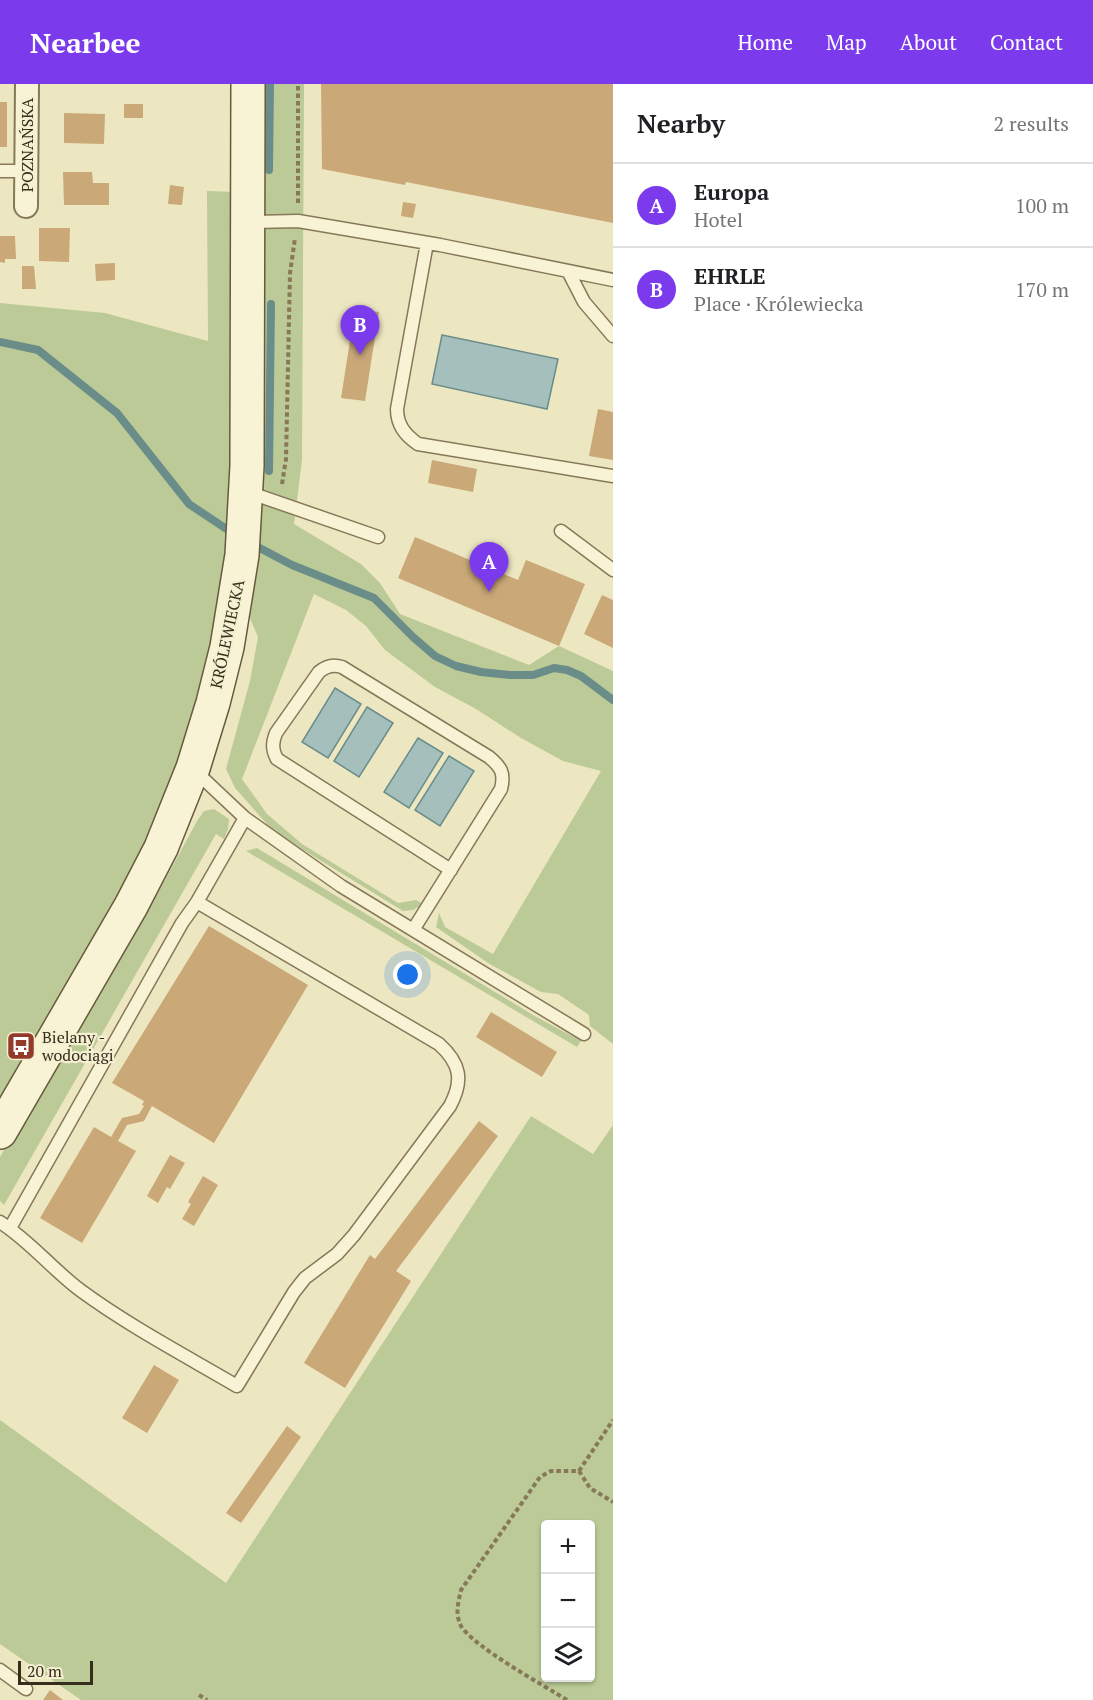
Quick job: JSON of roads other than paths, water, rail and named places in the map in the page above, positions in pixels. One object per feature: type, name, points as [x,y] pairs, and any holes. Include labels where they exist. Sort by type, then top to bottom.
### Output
[{"type":"main road","name":"KRÓLEWIECKA","points":[[0,1132],[131,906],[174,819],[213,704],[226,647],[245,524],[248,84]]},
{"type":"street","name":"POZNAŃSKA","points":[[26,206],[27,84]]},
{"type":"lane","points":[[0,171],[27,171]]},
{"type":"lane","points":[[248,222],[298,221],[427,243],[613,280]]},
{"type":"lane","points":[[427,243],[397,409],[397,418],[405,433],[418,444],[613,476]]},
{"type":"lane","points":[[568,271],[584,302],[613,336]]},
{"type":"lane","points":[[245,524],[278,502],[378,537]]},
{"type":"lane","points":[[561,531],[613,570]]},
{"type":"lane","points":[[413,930],[451,870],[501,789],[503,774],[489,757],[342,667],[335,664],[325,667],[319,672],[276,733],[273,739],[273,749],[277,759],[451,870]]},
{"type":"lane","points":[[193,768],[245,818],[341,886],[584,1034]]},
{"type":"lane","points":[[197,902],[439,1044],[452,1057],[458,1073],[455,1096],[450,1106],[354,1235],[337,1254],[305,1278],[294,1292],[237,1386],[102,1306],[5,1225],[245,818]]},
{"type":"lane","points":[[0,1670],[26,1689]]},
{"type":"water","points":[[442,335],[558,359],[547,409],[432,384]]},
{"type":"water","points":[[335,688],[361,704],[328,758],[302,742]]},
{"type":"water","points":[[367,707],[393,723],[359,777],[334,761]]},
{"type":"water","points":[[418,738],[443,753],[409,808],[384,792]]},
{"type":"water","points":[[449,756],[474,771],[440,826],[415,810]]},
{"type":"waterway","points":[[269,170],[270,84]]},
{"type":"waterway","points":[[269,471],[271,304]]},
{"type":"waterway","points":[[0,342],[38,350],[117,413],[189,504],[234,534]]},
{"type":"waterway","points":[[252,544],[292,565],[374,598],[435,656],[456,666],[481,672],[510,675],[533,675],[554,668],[567,670],[581,676],[613,700]]},
{"type":"place","name":"EHRLE","points":[[360,355]]},
{"type":"place","name":"Europa","points":[[489,592]]},
{"type":"place","name":"Bielany - wodociągi","points":[[21,1046]]}]
